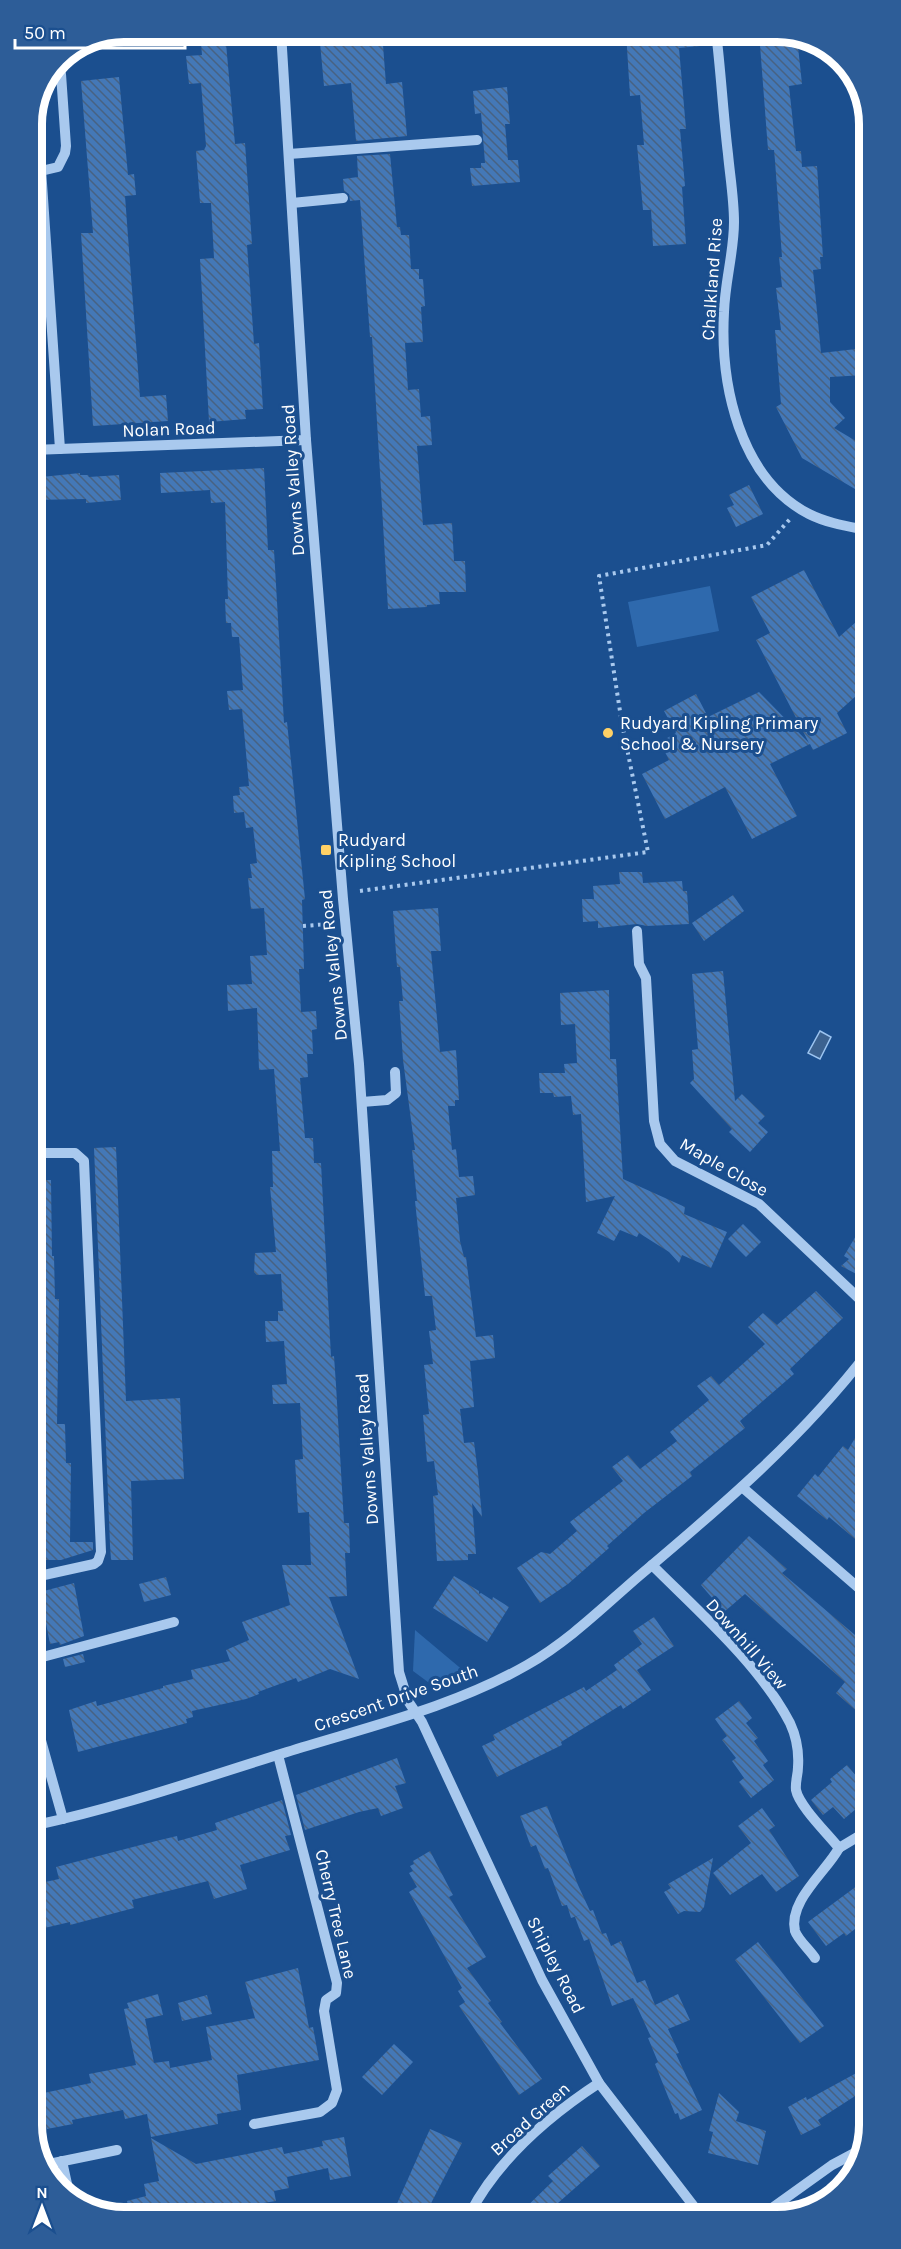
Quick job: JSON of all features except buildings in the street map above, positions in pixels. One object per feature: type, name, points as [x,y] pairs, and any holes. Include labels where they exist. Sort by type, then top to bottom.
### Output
[{"type":"street","name":"Downs Valley Road","points":[[282,42],[306,440],[362,1102],[399,1672],[414,1713]]},
{"type":"street","name":"Chalkland Rise","points":[[717,42],[734,222],[724,309],[725,368],[734,407],[752,457],[769,482],[798,508],[836,524],[859,529]]},
{"type":"street","points":[[42,171],[58,166],[65,153],[61,74]]},
{"type":"street","points":[[289,154],[477,140]]},
{"type":"street","points":[[292,203],[343,198]]},
{"type":"street","points":[[42,250],[60,449]]},
{"type":"street","name":"Nolan Road","points":[[42,450],[306,440]]},
{"type":"street","name":"Maple Close","points":[[637,931],[639,964],[646,978],[654,1121],[660,1144],[675,1161],[759,1204],[859,1298]]},
{"type":"street","points":[[362,1102],[387,1101],[396,1093],[395,1072]]},
{"type":"street","points":[[42,1153],[75,1153],[84,1161],[101,1552],[98,1561],[94,1564],[42,1575]]},
{"type":"street","name":"Crescent Drive South","points":[[42,1824],[118,1806],[414,1713],[472,1692],[525,1666],[563,1643],[742,1487],[843,1384],[859,1364]]},
{"type":"street","points":[[742,1487],[859,1588]]},
{"type":"street","name":"Downhill View","points":[[652,1565],[735,1650],[777,1702],[790,1723],[796,1741],[798,1767],[796,1783],[799,1799],[839,1848]]},
{"type":"street","points":[[42,1657],[174,1622]]},
{"type":"street","name":"Shipley Road","points":[[414,1713],[422,1722],[542,1980],[600,2083],[694,2207]]},
{"type":"street","points":[[42,1744],[63,1819]]},
{"type":"street","name":"Cherry Tree Lane","points":[[254,2124],[320,2112],[332,2103],[337,2090],[324,2011],[326,2000],[336,1993],[337,1983],[278,1755]]},
{"type":"street","points":[[816,1958],[795,1932],[795,1923],[804,1895],[839,1848],[859,1836]]},
{"type":"street","name":"Broad Green","points":[[474,2207],[488,2183],[511,2155],[567,2105],[600,2083]]},
{"type":"street","points":[[51,2163],[117,2150]]},
{"type":"street","points":[[773,2207],[832,2165],[853,2154]]},
{"type":"street","points":[[62,2161],[66,2177]]},
{"type":"path","points":[[360,891],[648,852],[622,724],[600,576],[767,545],[798,508]]},
{"type":"path","points":[[303,926],[329,924]]},
{"type":"shaded area","points":[[710,586],[719,631],[637,647],[628,602]]},
{"type":"shaded area","points":[[820,1031],[831,1037],[820,1059],[808,1053]]},
{"type":"shaded area","points":[[415,1630],[465,1672],[436,1688],[413,1671]]},
{"type":"place","name":"Rudyard Kipling Primary School & Nursery","points":[[608,733]]},
{"type":"place","name":"Rudyard Kipling School","points":[[326,850]]}]
